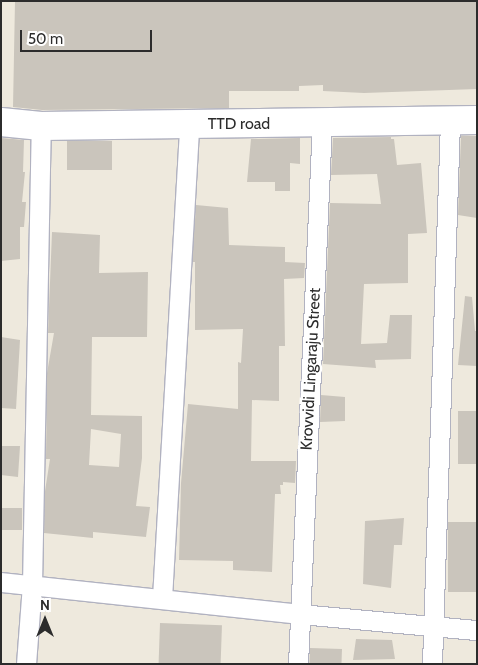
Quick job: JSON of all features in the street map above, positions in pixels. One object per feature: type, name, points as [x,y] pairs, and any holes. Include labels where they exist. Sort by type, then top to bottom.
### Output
[{"type":"street","points":[[432,664],[450,120]]},
{"type":"street","name":"TTD road","points":[[1,122],[41,126],[322,124],[477,120]]},
{"type":"street","points":[[162,598],[189,124]]},
{"type":"street","name":"Krovvidi Lingaraju Street","points":[[298,664],[322,124]]},
{"type":"street","points":[[26,664],[32,585],[41,126]]},
{"type":"street","points":[[1,582],[300,614],[477,630]]},
{"type":"building","points":[[15,1],[477,1],[477,89],[364,93],[323,91],[323,85],[299,86],[299,91],[229,91],[229,108],[42,110],[13,107]]},
{"type":"building","points":[[461,136],[477,136],[477,218],[458,215]]},
{"type":"building","points":[[391,137],[391,139],[394,139],[397,165],[421,163],[427,233],[408,234],[408,283],[364,284],[361,344],[387,343],[390,315],[412,315],[411,359],[375,360],[376,368],[323,364],[330,203],[381,204],[377,174],[331,175],[333,138]]},
{"type":"building","points":[[1,138],[24,140],[23,172],[25,172],[22,202],[26,202],[24,227],[20,227],[20,259],[1,261]]},
{"type":"building","points":[[300,138],[300,164],[290,163],[290,191],[275,191],[275,182],[247,182],[251,139]]},
{"type":"building","points":[[67,141],[112,141],[112,170],[67,170]]},
{"type":"building","points":[[196,205],[228,208],[229,245],[285,247],[285,262],[305,263],[304,278],[284,279],[285,346],[279,346],[279,401],[252,400],[251,461],[296,461],[295,483],[283,482],[283,485],[280,485],[281,494],[275,494],[272,572],[233,570],[233,561],[179,560],[181,483],[188,404],[238,409],[238,362],[241,363],[243,329],[195,330],[195,262],[192,262]]},
{"type":"building","points":[[52,232],[100,235],[99,273],[148,272],[147,337],[92,337],[91,415],[142,416],[142,458],[136,506],[150,507],[146,537],[93,532],[93,538],[44,533],[45,491],[50,459],[46,459],[47,373],[54,333],[48,333]],"holes":[[[91,429],[121,434],[119,467],[89,465]]]},
{"type":"building","points":[[465,296],[472,297],[475,331],[477,331],[477,366],[458,365]]},
{"type":"building","points":[[1,337],[20,340],[16,409],[1,408]]},
{"type":"building","points":[[321,395],[345,397],[345,421],[320,422]]},
{"type":"building","points":[[458,411],[477,411],[477,464],[458,464]]},
{"type":"building","points":[[1,446],[20,446],[18,477],[1,475]]},
{"type":"building","points":[[1,508],[22,508],[22,530],[1,530]]},
{"type":"building","points":[[404,518],[402,545],[394,545],[391,588],[363,584],[365,521]]},
{"type":"building","points":[[448,522],[477,522],[477,592],[448,592]]},
{"type":"building","points":[[160,623],[222,625],[221,664],[159,664]]},
{"type":"building","points":[[356,639],[392,640],[395,659],[353,660]]},
{"type":"building","points":[[310,648],[342,649],[341,664],[309,664]]}]
